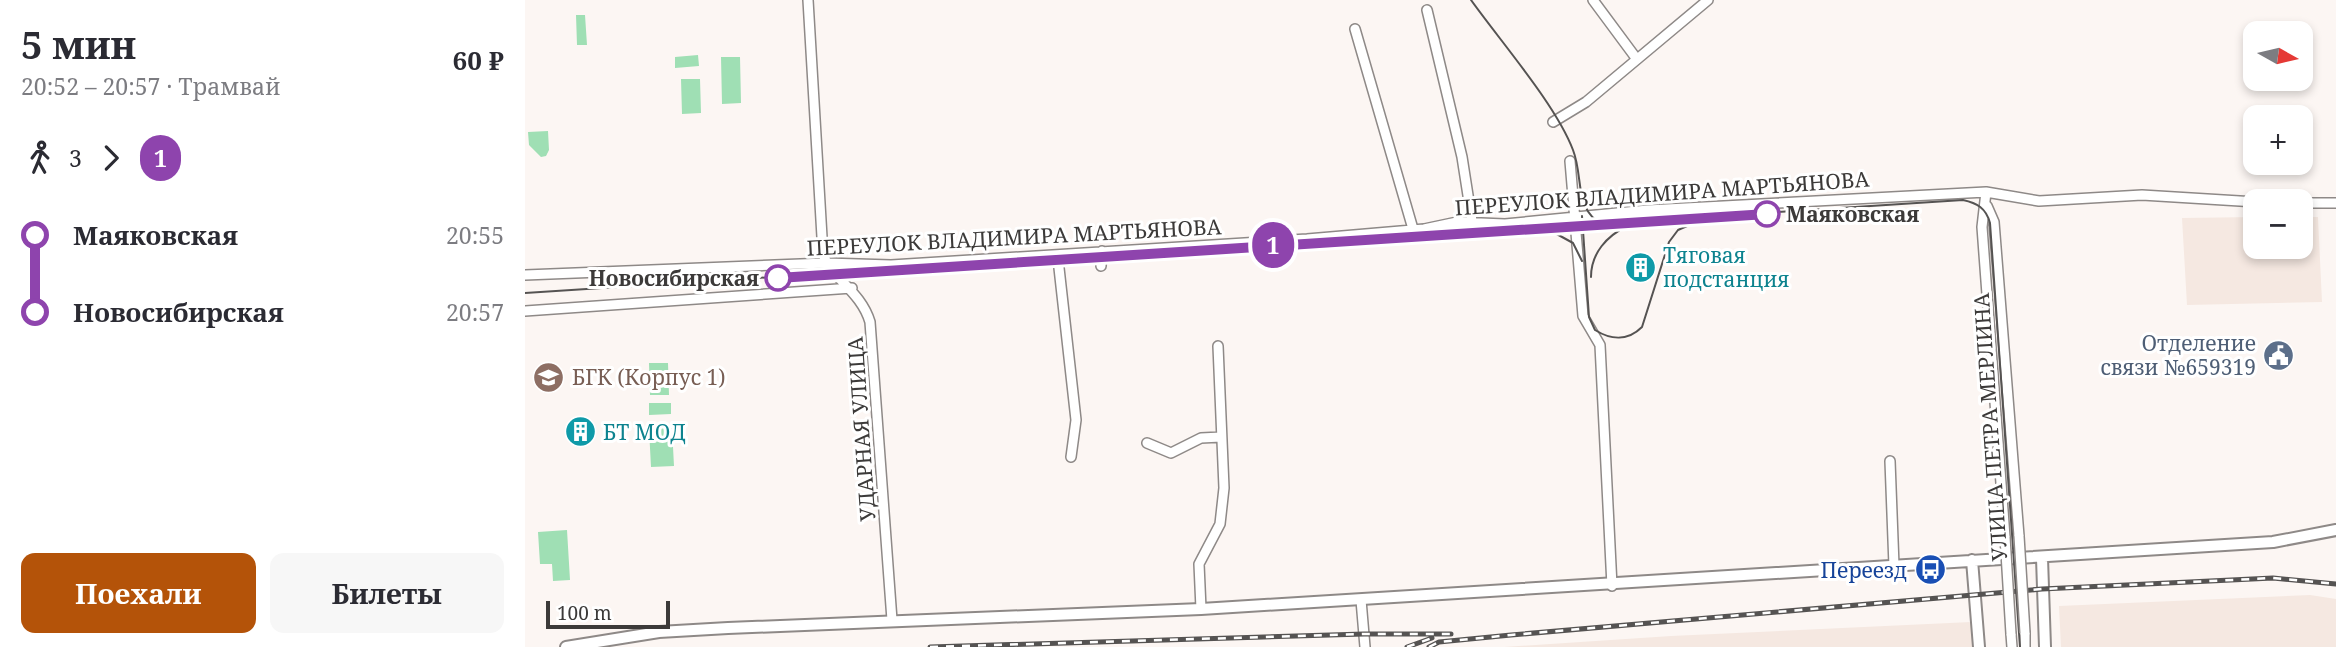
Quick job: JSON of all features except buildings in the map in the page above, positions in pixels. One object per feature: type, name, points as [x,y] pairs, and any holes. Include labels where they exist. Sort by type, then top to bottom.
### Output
[{"type":"main road","points":[[566,647],[659,632],[892,620],[1201,609],[1612,586],[2273,542],[2336,530]]},
{"type":"main road","name":"УЛИЦА ПЕТРА МЕРЛИНА","points":[[2042,558],[2045,647]]},
{"type":"main road","name":"УЛИЦА ПЕТРА МЕРЛИНА","points":[[1972,560],[1979,647]]},
{"type":"street","points":[[808,0],[826,263]]},
{"type":"street","points":[[1593,0],[1636,58]]},
{"type":"street","points":[[1553,122],[1586,102],[1708,0]]},
{"type":"street","points":[[1427,10],[1461,157],[1472,221]]},
{"type":"street","points":[[1355,29],[1413,229]]},
{"type":"street","points":[[1570,161],[1584,321],[1600,345],[1612,586]]},
{"type":"street","name":"ПЕРЕУЛОК ВЛАДИМИРА МАРТЬЯНОВА","points":[[525,275],[826,263],[891,265],[1307,239],[1472,221],[1504,224],[1649,210],[1986,192],[2039,201],[2142,195],[2243,201]]},
{"type":"street","name":"УЛИЦА ПЕТРА МЕРЛИНА","points":[[1986,192],[1987,206],[1982,226],[2012,647]]},
{"type":"street","points":[[2313,203],[2336,203]]},
{"type":"street","name":"УЛИЦА ПЕТРА МЕРЛИНА","points":[[1987,206],[1994,222],[2025,647]]},
{"type":"street","points":[[1101,251],[1101,266]]},
{"type":"street","name":"УДАРНАЯ УЛИЦА","points":[[826,263],[852,288],[870,322],[892,620]]},
{"type":"street","points":[[1059,268],[1076,420],[1072,457]]},
{"type":"street","points":[[525,311],[852,288]]},
{"type":"street","points":[[1201,609],[1199,564],[1216,535],[1222,518],[1224,488],[1218,346]]},
{"type":"street","points":[[1147,443],[1171,453],[1201,438],[1221,437]]},
{"type":"street","points":[[1889,461],[1894,566]]},
{"type":"street","points":[[1361,600],[1365,647]]},
{"type":"shaded area","points":[[2243,217],[2243,259],[2313,259],[2313,217],[2318,217],[2322,302],[2187,305],[2182,218]]},
{"type":"shaded area","points":[[2310,595],[2336,599],[2336,647],[2061,647],[2059,606]]},
{"type":"shaded area","points":[[1971,622],[1973,647],[1504,647],[1671,636]]},
{"type":"green space","points":[[576,15],[585,15],[587,45],[577,45]]},
{"type":"green space","points":[[698,55],[699,66],[675,68],[675,57]]},
{"type":"green space","points":[[721,57],[740,57],[741,103],[722,104]]},
{"type":"green space","points":[[681,79],[700,79],[701,113],[682,114]]},
{"type":"green space","points":[[548,131],[549,150],[546,156],[541,157],[529,145],[528,132]]},
{"type":"green space","points":[[649,363],[668,363],[669,395],[650,395]]},
{"type":"green space","points":[[649,403],[671,403],[671,414],[649,415]]},
{"type":"green space","points":[[672,428],[674,466],[651,467],[649,429]]},
{"type":"green space","points":[[567,530],[570,580],[553,581],[552,564],[540,564],[538,532]]},
{"type":"tram line","points":[[1471,0],[1554,113],[1573,150],[1583,202],[1594,219],[1604,226]]},
{"type":"tram line","points":[[525,293],[1963,200],[1980,207],[1990,223],[2020,647]]},
{"type":"tram line","name":"1","points":[[778,278],[1767,214]]},
{"type":"tram line","points":[[1582,216],[1589,317],[1595,330],[1619,338],[1631,335],[1642,327],[1669,242],[1678,230],[1694,223]]},
{"type":"tram line","points":[[1591,277],[1594,260],[1601,246],[1627,226]]},
{"type":"tram line","points":[[1553,232],[1573,243],[1582,261]]},
{"type":"railway","points":[[1429,647],[1439,642],[1511,635],[2042,589],[2273,578],[2336,584]]},
{"type":"railway","points":[[930,647],[1364,634],[1451,634]]},
{"type":"railway","points":[[1407,647],[1432,638]]},
{"type":"place","name":"Маяковская","points":[[1767,214]]},
{"type":"place","name":"Тяговая подстанция","points":[[1640,267]]},
{"type":"place","name":"Новосибирская","points":[[778,278]]},
{"type":"place","name":"Отделение связи №659319","points":[[2279,355]]},
{"type":"place","name":"БГК (Корпус 1)","points":[[549,377]]},
{"type":"place","name":"БТ МОД","points":[[580,432]]},
{"type":"place","name":"Переезд","points":[[1930,570]]}]
